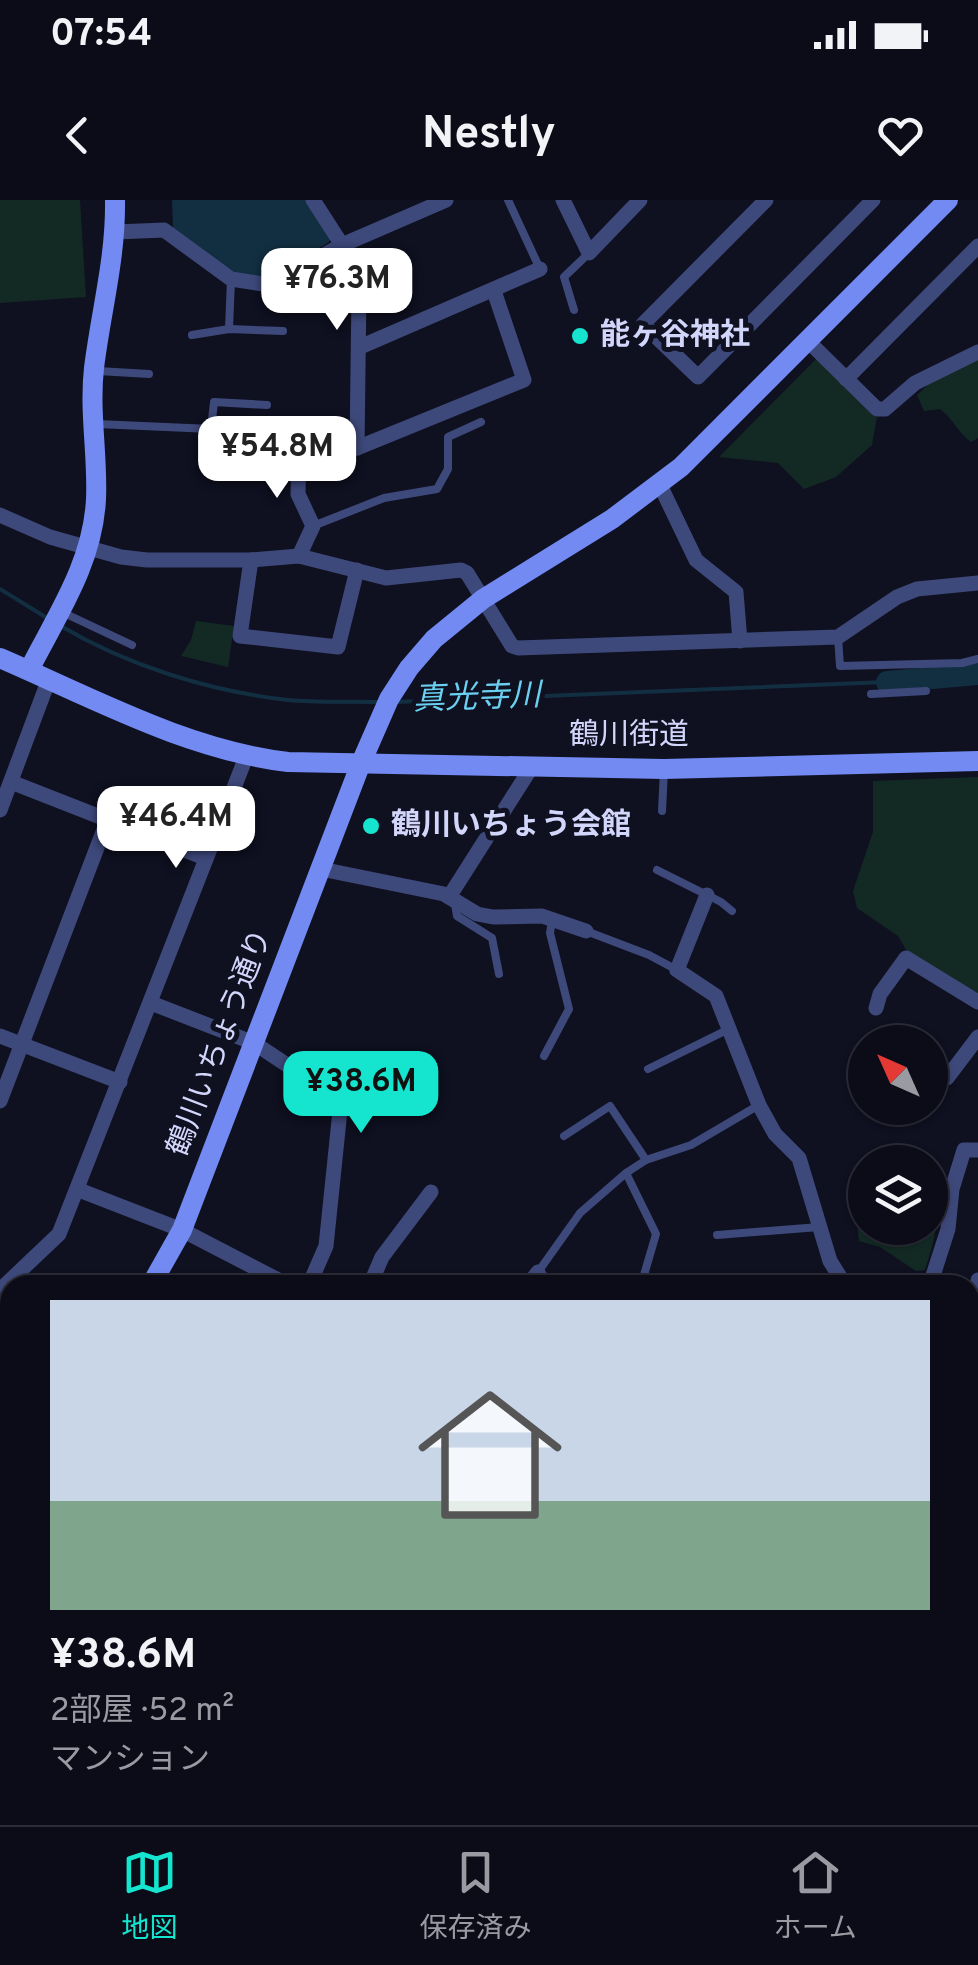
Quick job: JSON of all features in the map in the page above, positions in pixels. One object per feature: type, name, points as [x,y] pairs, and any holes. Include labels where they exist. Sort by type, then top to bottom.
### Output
[{"type":"street","points":[[0,810],[11,782],[18,670],[56,619],[89,548],[96,497],[94,371],[115,232],[115,200]]},
{"type":"street","points":[[313,200],[342,245],[359,290],[357,448]]},
{"type":"street","points":[[115,232],[164,230],[231,279],[263,284],[422,205],[446,200]]},
{"type":"street","points":[[563,200],[589,252],[640,200]]},
{"type":"street","points":[[766,200],[644,324],[698,378],[873,200]]},
{"type":"street","name":"鶴川いちょう通り","points":[[157,1275],[182,1230],[361,763],[395,689],[434,638],[483,599],[612,520],[660,485],[948,200]]},
{"type":"street","points":[[846,380],[978,246]]},
{"type":"street","points":[[360,347],[540,269]]},
{"type":"street","points":[[299,556],[313,526],[298,494],[299,451],[357,448],[524,380],[494,291]]},
{"type":"street","points":[[808,341],[877,409],[886,409],[915,383],[978,352]]},
{"type":"street","points":[[660,485],[696,560],[736,592],[740,641]]},
{"type":"street","points":[[0,515],[50,537],[146,560],[299,556],[386,578],[461,570],[467,573],[512,646],[518,648],[838,637],[897,597],[917,589],[978,584]]},
{"type":"street","points":[[251,560],[240,636],[338,647],[357,570]]},
{"type":"street","name":"鶴川街道","points":[[18,670],[207,746],[288,762],[664,769],[978,761]]},
{"type":"street","points":[[16,1275],[60,1234],[246,756]]},
{"type":"street","points":[[452,898],[531,768]]},
{"type":"street","points":[[11,782],[205,858]]},
{"type":"street","points":[[0,1101],[108,819]]},
{"type":"street","points":[[320,869],[452,898],[477,914],[542,916],[586,932]]},
{"type":"street","points":[[707,896],[677,970],[716,996],[759,1105],[775,1134],[799,1158],[830,1260],[839,1275]]},
{"type":"street","points":[[876,1008],[880,994],[906,958],[978,1002]]},
{"type":"street","points":[[151,1002],[254,1042],[341,1101],[326,1246],[313,1275]]},
{"type":"street","points":[[0,1036],[120,1082]]},
{"type":"street","points":[[948,1077],[978,1037]]},
{"type":"street","points":[[933,1275],[948,1229],[957,1168],[964,1150],[978,1150]]},
{"type":"street","points":[[79,1190],[182,1230],[269,1275]]},
{"type":"street","points":[[374,1275],[382,1257],[431,1192]]},
{"type":"lane","points":[[508,200],[540,269]]},
{"type":"lane","points":[[574,310],[564,277],[589,252]]},
{"type":"lane","points":[[229,329],[231,279]]},
{"type":"lane","points":[[192,335],[229,329],[283,332]]},
{"type":"lane","points":[[94,371],[148,374]]},
{"type":"lane","points":[[92,424],[211,428],[214,402],[267,405]]},
{"type":"lane","points":[[313,526],[384,498],[437,488],[448,470],[448,437],[481,422]]},
{"type":"lane","points":[[56,619],[132,645]]},
{"type":"lane","points":[[838,637],[840,666],[978,660]]},
{"type":"lane","points":[[872,694],[926,691]]},
{"type":"lane","points":[[662,811],[664,769]]},
{"type":"lane","points":[[657,870],[732,911]]},
{"type":"lane","points":[[452,898],[457,916],[492,938],[500,974]]},
{"type":"lane","points":[[544,1056],[569,1009],[550,933],[552,920]]},
{"type":"lane","points":[[586,932],[677,970]]},
{"type":"lane","points":[[648,1069],[730,1029]]},
{"type":"lane","points":[[535,1275],[580,1213],[626,1174],[646,1160],[691,1145],[759,1105]]},
{"type":"lane","points":[[564,1136],[610,1106],[646,1160]]},
{"type":"lane","points":[[626,1174],[656,1234],[644,1275]]},
{"type":"lane","points":[[717,1234],[819,1226]]},
{"type":"green space","points":[[0,200],[80,200],[86,297],[0,303]]},
{"type":"green space","points":[[817,358],[877,417],[872,445],[836,477],[804,489],[778,463],[719,457]]},
{"type":"green space","points":[[978,360],[978,438],[971,442],[940,409],[924,411],[917,395],[931,382]]},
{"type":"green space","points":[[196,621],[234,626],[228,667],[181,656]]},
{"type":"green space","points":[[978,777],[978,998],[908,953],[898,936],[857,908],[853,891],[873,832],[873,781]]},
{"type":"green space","points":[[873,1245],[932,1245],[925,1270],[916,1271]]},
{"type":"water","points":[[172,200],[307,200],[331,236],[329,242],[279,271],[248,277],[218,262],[173,228]]},
{"type":"waterway","name":"真光寺川","points":[[0,589],[47,618]]},
{"type":"waterway","name":"真光寺川","points":[[59,625],[113,653],[199,683],[299,701],[381,702]]},
{"type":"waterway","name":"真光寺川","points":[[887,682],[978,674]]},
{"type":"waterway","name":"真光寺川","points":[[396,702],[887,682]]},
{"type":"place","name":"能ヶ谷神社","points":[[580,336]]},
{"type":"place","name":"鶴川いちょう会館","points":[[371,826]]}]
